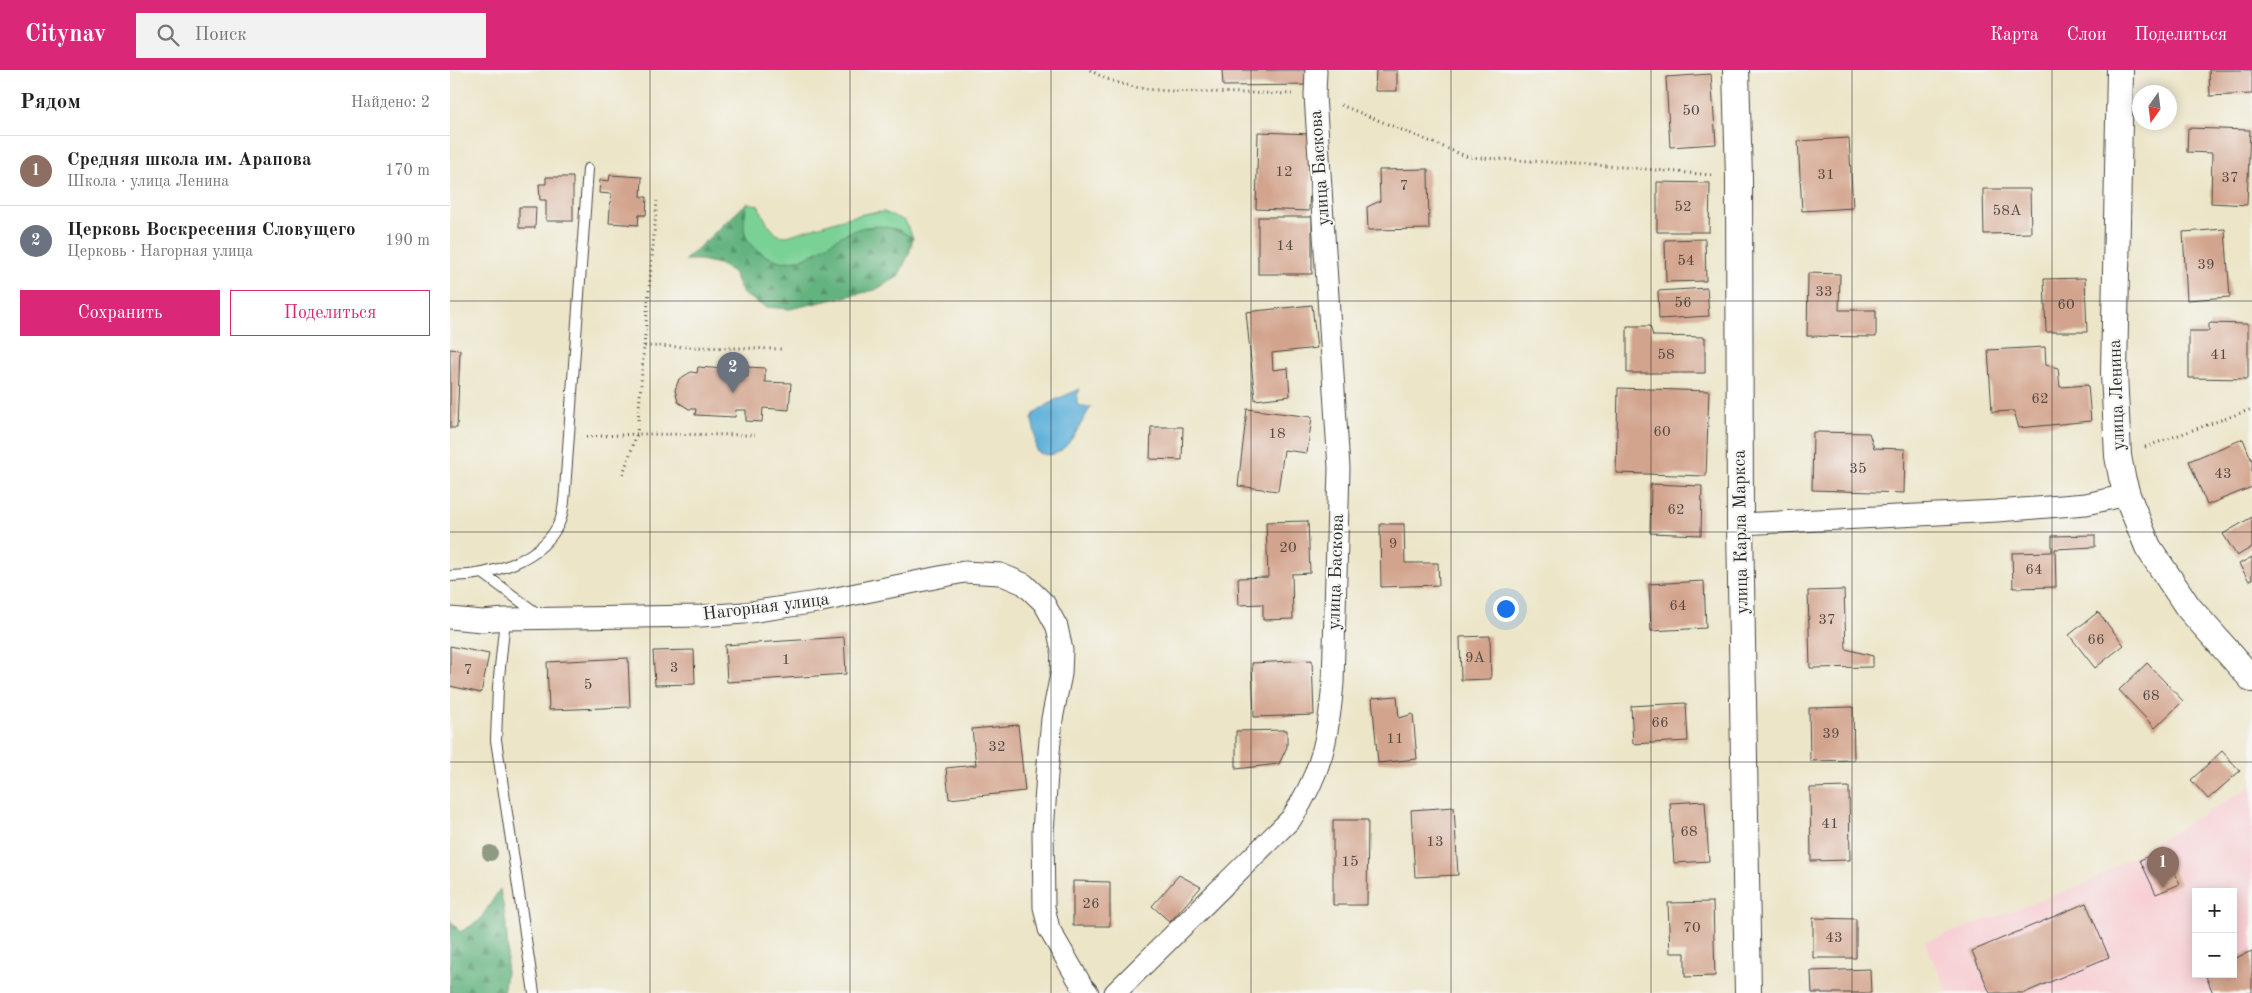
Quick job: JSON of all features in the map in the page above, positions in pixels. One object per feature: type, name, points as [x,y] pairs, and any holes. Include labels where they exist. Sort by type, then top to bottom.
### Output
[{"type":"street","name":"улица Баскова","points":[[1115,993],[1291,819],[1308,794],[1324,751],[1333,683],[1339,468],[1315,95],[1316,70]]},
{"type":"street","name":"улица Карла Маркса","points":[[1736,70],[1739,178],[1740,524],[1748,993]]},
{"type":"street","name":"улица Ленина","points":[[2120,70],[2114,373],[2118,456],[2126,495],[2148,546],[2188,607],[2252,679]]},
{"type":"street","points":[[1740,524],[1997,511],[2086,504],[2126,495]]},
{"type":"street","name":"Нагорная улица","points":[[450,618],[482,622],[505,619],[701,616],[744,613],[818,602],[964,572],[1000,574],[1024,584],[1044,603],[1057,627],[1062,650],[1061,674],[1052,719],[1046,774],[1043,832],[1044,907],[1049,929],[1088,993]]},
{"type":"lane","points":[[450,576],[484,574],[512,564],[531,554],[544,543],[554,530],[563,509],[588,169]]},
{"type":"lane","points":[[484,574],[544,619]]},
{"type":"lane","points":[[505,619],[498,687],[496,740],[534,993]]},
{"type":"path","points":[[1090,70],[1102,78],[1124,85],[1152,90],[1315,95],[1468,157],[1623,167],[1739,178]]},
{"type":"path","points":[[623,474],[637,434],[657,201]]},
{"type":"path","points":[[644,346],[781,349]]},
{"type":"path","points":[[2118,456],[2252,409]]},
{"type":"path","points":[[568,438],[637,434],[755,435]]},
{"type":"shaded area","points":[[2252,786],[2252,993],[1948,993],[1925,942],[2085,884]]},
{"type":"green space","points":[[747,203],[758,205],[767,223],[777,235],[787,236],[846,218],[868,213],[884,212],[905,221],[913,238],[895,228],[825,248],[802,259],[783,262],[766,256],[748,244],[743,225]]},
{"type":"green space","points":[[747,203],[744,230],[748,241],[758,251],[773,259],[786,262],[798,260],[809,256],[855,230],[871,226],[886,227],[913,238],[909,254],[898,277],[875,290],[790,309],[765,307],[743,294],[733,272],[719,264],[700,260],[685,260]]},
{"type":"green space","points":[[500,889],[507,941],[507,965],[503,993],[450,993],[450,920],[460,932],[479,921]]},
{"type":"water","points":[[1080,389],[1077,396],[1077,404],[1082,407],[1091,407],[1070,442],[1055,454],[1046,455],[1036,451],[1032,419],[1034,414],[1055,400]]},
{"type":"building","points":[[1222,70],[1311,70],[1311,85],[1223,86]]},
{"type":"building","points":[[1376,70],[1397,70],[1397,91],[1375,91]]},
{"type":"building","points":[[2209,70],[2252,70],[2252,94],[2210,96]]},
{"type":"building","points":[[1711,74],[1716,144],[1670,147],[1666,77]]},
{"type":"building","points":[[2188,128],[2250,130],[2247,205],[2211,203],[2212,153],[2187,152]]},
{"type":"building","points":[[1258,132],[1312,134],[1309,211],[1256,209]]},
{"type":"building","points":[[1849,138],[1853,208],[1802,211],[1798,141]]},
{"type":"building","points":[[1428,169],[1429,229],[1368,230],[1367,207],[1380,201],[1379,170]]},
{"type":"building","points":[[610,175],[642,177],[641,197],[647,197],[646,215],[639,215],[638,225],[609,223],[611,194],[599,193],[600,180],[609,181]]},
{"type":"building","points":[[546,177],[573,177],[573,221],[546,221],[546,200],[540,200],[539,184],[546,184]]},
{"type":"building","points":[[1657,182],[1710,183],[1709,232],[1657,232]]},
{"type":"building","points":[[1983,189],[2030,189],[2031,233],[1984,234]]},
{"type":"building","points":[[519,207],[536,207],[535,228],[519,228]]},
{"type":"building","points":[[1258,217],[1312,217],[1312,274],[1258,274]]},
{"type":"building","points":[[2225,229],[2230,297],[2187,300],[2183,232]]},
{"type":"building","points":[[1705,239],[1706,281],[1666,282],[1665,240]]},
{"type":"building","points":[[1808,273],[1840,274],[1839,310],[1876,310],[1876,337],[1807,336]]},
{"type":"building","points":[[2085,278],[2087,332],[2046,332],[2044,279]]},
{"type":"building","points":[[1707,288],[1709,316],[1659,319],[1658,291]]},
{"type":"building","points":[[1312,305],[1317,348],[1272,353],[1273,370],[1288,368],[1290,396],[1255,400],[1246,312]]},
{"type":"building","points":[[2209,323],[2248,324],[2248,379],[2189,378],[2189,331],[2209,331]]},
{"type":"building","points":[[1627,326],[1650,326],[1653,336],[1705,337],[1705,373],[1627,373]]},
{"type":"building","points":[[2045,347],[2046,365],[2058,368],[2060,387],[2088,385],[2091,421],[2019,428],[2014,411],[1992,412],[1988,350]]},
{"type":"building","points":[[450,349],[460,350],[457,428],[450,428]]},
{"type":"building","points":[[698,367],[738,370],[737,377],[748,377],[748,367],[765,368],[765,382],[791,383],[789,410],[763,408],[762,422],[746,421],[746,410],[736,410],[735,417],[695,415],[696,409],[689,409],[678,402],[675,390],[679,379],[691,372],[697,373]]},
{"type":"building","points":[[1618,388],[1709,391],[1706,476],[1616,473]]},
{"type":"building","points":[[1247,409],[1312,417],[1307,453],[1284,450],[1278,491],[1238,486]]},
{"type":"building","points":[[1151,427],[1183,427],[1182,460],[1150,459]]},
{"type":"building","points":[[1813,432],[1869,433],[1874,448],[1905,449],[1904,493],[1812,490]]},
{"type":"building","points":[[2243,439],[2252,461],[2252,487],[2207,505],[2189,461]]},
{"type":"building","points":[[1651,484],[1702,486],[1701,535],[1650,533]]},
{"type":"building","points":[[2252,517],[2252,547],[2237,556],[2223,534]]},
{"type":"building","points":[[1308,521],[1310,573],[1292,574],[1293,619],[1263,620],[1263,604],[1239,605],[1238,578],[1268,577],[1266,522]]},
{"type":"building","points":[[1380,524],[1404,524],[1405,563],[1438,563],[1439,585],[1381,587]]},
{"type":"building","points":[[2095,535],[2095,547],[2055,549],[2056,587],[2013,588],[2012,553],[2052,552],[2052,536]]},
{"type":"building","points":[[2252,557],[2252,579],[2249,581],[2239,564]]},
{"type":"building","points":[[1704,581],[1706,628],[1651,631],[1649,584]]},
{"type":"building","points":[[1844,590],[1846,649],[1873,656],[1873,667],[1810,668],[1808,591]]},
{"type":"building","points":[[2098,612],[2124,645],[2095,668],[2069,635]]},
{"type":"building","points":[[1490,636],[1491,679],[1461,680],[1460,637]]},
{"type":"building","points":[[844,637],[846,674],[727,682],[725,645]]},
{"type":"building","points":[[450,646],[489,654],[481,693],[450,686]]},
{"type":"building","points":[[694,650],[695,684],[655,685],[653,651]]},
{"type":"building","points":[[628,658],[630,707],[549,710],[547,662]]},
{"type":"building","points":[[1312,660],[1314,715],[1254,717],[1252,663]]},
{"type":"building","points":[[2147,663],[2183,701],[2155,728],[2119,690]]},
{"type":"building","points":[[1397,696],[1399,718],[1413,714],[1417,759],[1378,763],[1372,698]]},
{"type":"building","points":[[1686,703],[1688,741],[1633,744],[1631,706]]},
{"type":"building","points":[[1853,707],[1854,760],[1810,761],[1809,708]]},
{"type":"building","points":[[1018,725],[1025,791],[949,799],[946,768],[976,765],[972,729]]},
{"type":"building","points":[[1287,730],[1287,747],[1279,764],[1236,769],[1236,731]]},
{"type":"building","points":[[2222,751],[2240,771],[2208,799],[2191,780]]},
{"type":"building","points":[[1849,787],[1850,860],[1811,861],[1810,788]]},
{"type":"building","points":[[1705,801],[1709,861],[1674,863],[1670,803]]},
{"type":"building","points":[[1454,807],[1458,875],[1415,877],[1411,810]]},
{"type":"building","points":[[1333,820],[1368,820],[1367,905],[1333,905]]},
{"type":"building","points":[[2164,849],[2180,884],[2156,894],[2140,860]]},
{"type":"building","points":[[1179,875],[1201,887],[1170,922],[1152,906]]},
{"type":"building","points":[[1073,881],[1110,882],[1110,926],[1073,926]]},
{"type":"building","points":[[1713,902],[1715,976],[1685,977],[1685,953],[1670,953],[1668,903]]},
{"type":"building","points":[[2086,903],[2109,957],[2024,993],[1990,993],[1972,951]]},
{"type":"building","points":[[1813,918],[1856,919],[1856,958],[1813,958]]},
{"type":"building","points":[[2252,951],[2252,993],[2213,993],[2207,978],[2237,978],[2237,957]]},
{"type":"building","points":[[1870,969],[1871,993],[1812,993],[1811,971]]},
{"type":"place","name":"Церковь Воскресения Словущего","points":[[733,393]]},
{"type":"place","name":"Средняя школа им. Арапова","points":[[2163,888]]}]
